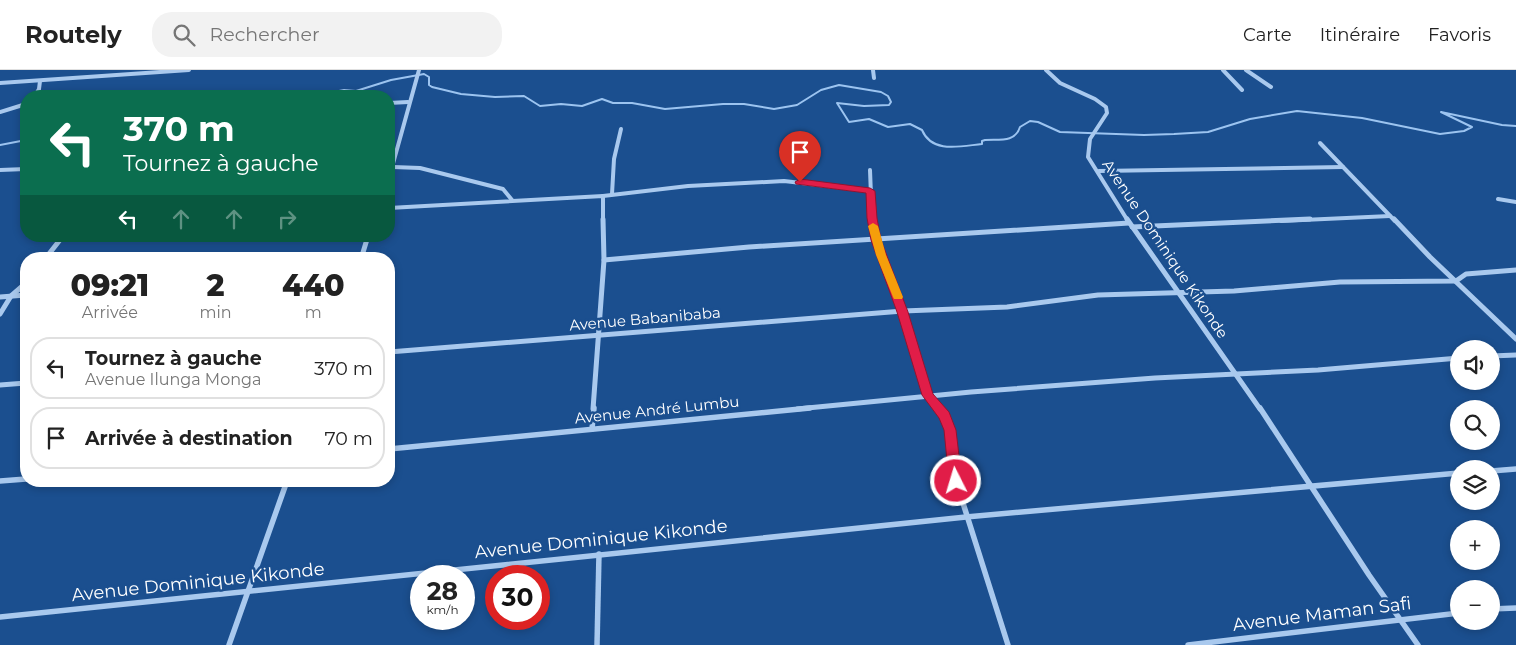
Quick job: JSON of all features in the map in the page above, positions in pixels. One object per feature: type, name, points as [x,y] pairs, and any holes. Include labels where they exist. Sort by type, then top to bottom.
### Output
[{"type":"street","points":[[0,83],[40,81],[122,72],[189,70]]},
{"type":"street","points":[[395,160],[408,102],[419,70]]},
{"type":"street","points":[[873,70],[874,78]]},
{"type":"street","name":"Avenue Dominique Kikonde","points":[[1046,70],[1060,83],[1095,99],[1106,107],[1107,113],[1092,132],[1087,149],[1088,157],[1131,225],[1236,374],[1418,645]]},
{"type":"street","points":[[1223,70],[1242,90]]},
{"type":"street","points":[[1246,70],[1271,87]]},
{"type":"street","points":[[37,90],[40,81]]},
{"type":"street","points":[[395,103],[408,102]]},
{"type":"street","points":[[0,112],[20,106]]},
{"type":"street","points":[[612,194],[614,158],[621,129]]},
{"type":"street","points":[[1320,144],[1390,216],[1516,339]]},
{"type":"street","points":[[395,165],[420,168],[503,189],[512,200]]},
{"type":"street","points":[[1098,171],[1343,167]]},
{"type":"street","points":[[0,170],[20,169]]},
{"type":"street","points":[[870,170],[872,218],[876,240],[903,312],[928,395],[945,416],[948,423],[954,452],[956,481],[1008,645]]},
{"type":"street","points":[[395,208],[603,196],[688,186],[784,181],[870,191]]},
{"type":"street","points":[[592,429],[604,260],[603,196]]},
{"type":"street","points":[[1498,199],[1516,202]]},
{"type":"street","points":[[604,260],[749,247],[876,240],[968,232],[1390,216]]},
{"type":"street","points":[[50,252],[58,242]]},
{"type":"street","name":"Avenue Babanibaba","points":[[395,352],[903,312],[1007,307],[1098,295],[1243,291],[1340,282],[1456,281],[1466,274],[1516,270]]},
{"type":"street","points":[[0,314],[11,296],[20,288]]},
{"type":"street","points":[[0,297],[20,295]]},
{"type":"street","points":[[1500,356],[1516,355]]},
{"type":"street","name":"Avenue André Lumbu","points":[[395,448],[1045,385],[1450,359]]},
{"type":"street","points":[[0,385],[20,383]]},
{"type":"street","points":[[1500,470],[1516,468]]},
{"type":"street","name":"Avenue Dominique Kikonde","points":[[0,617],[966,517],[1450,474]]},
{"type":"street","points":[[0,481],[20,479]]},
{"type":"street","points":[[229,645],[285,487]]},
{"type":"street","points":[[597,645],[599,554]]},
{"type":"street","points":[[1500,609],[1516,608]]},
{"type":"street","name":"Avenue Maman Safi","points":[[1188,645],[1450,614]]},
{"type":"waterway","points":[[359,90],[391,80],[424,74],[429,77],[429,85],[432,87],[461,94],[495,97],[524,96],[540,106],[561,104],[582,106],[602,99],[613,103],[632,103],[665,109],[723,104],[744,104],[774,109],[797,105],[821,90],[839,85],[881,92],[888,96],[891,102],[889,105],[864,106],[837,103],[849,122],[869,119],[888,127],[910,124],[922,130],[933,143],[948,147],[982,144],[982,141],[985,140],[1010,138],[1018,132],[1020,127],[1030,121],[1038,122],[1060,132],[1144,135],[1174,134],[1208,132],[1250,119],[1297,111],[1362,118],[1440,134],[1464,131],[1472,127],[1441,112],[1502,125],[1516,126]]},
{"type":"waterway","points":[[0,145],[20,141]]},
{"type":"slow traffic","points":[[873,226],[881,255],[898,297]]},
{"type":"route","points":[[800,182],[870,191],[876,240],[894,285],[913,342],[918,366],[928,395],[945,416],[948,423],[954,452],[956,481]]}]
